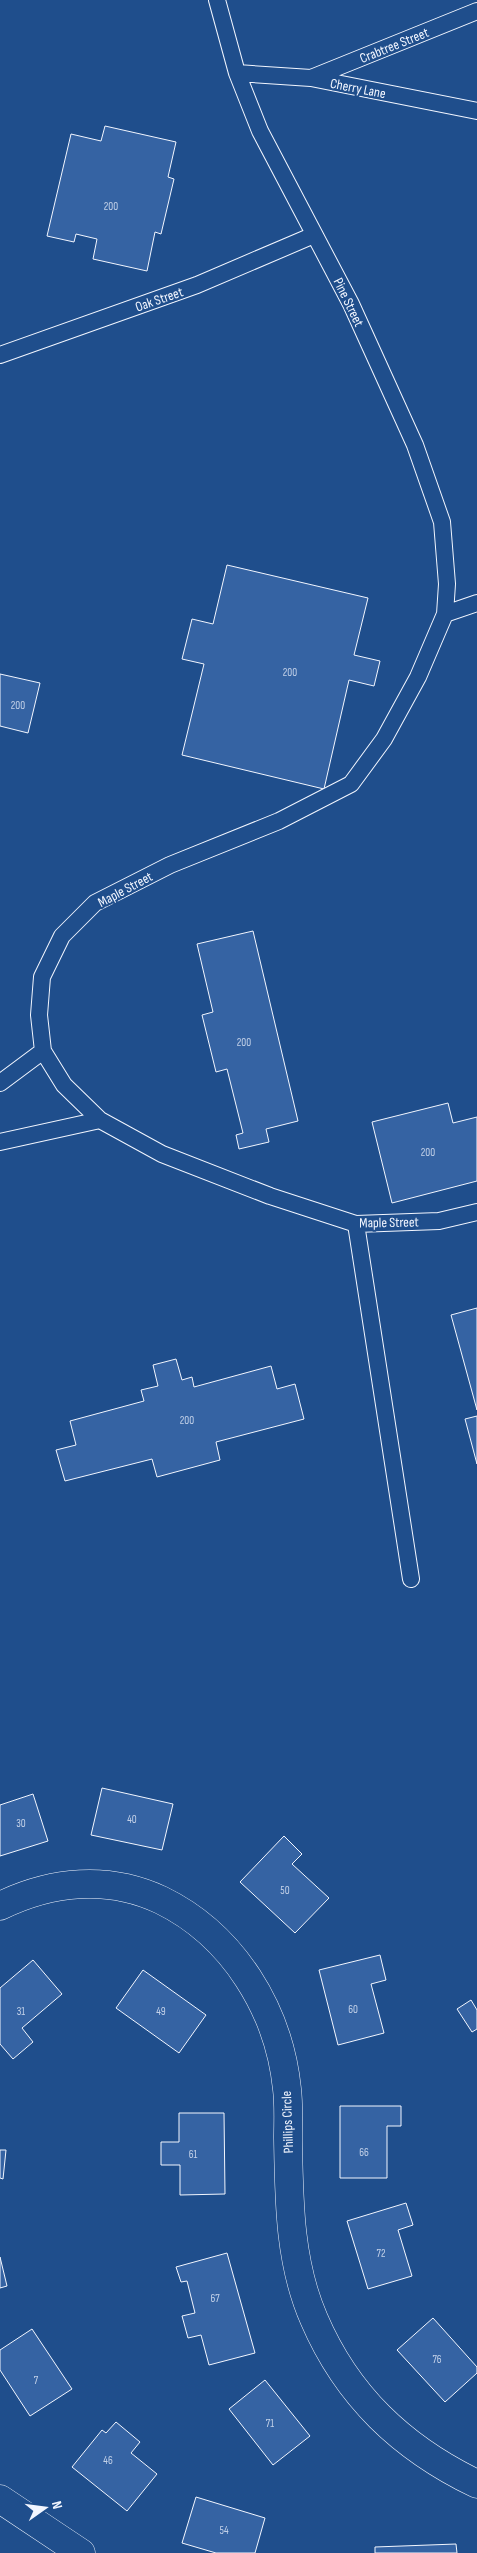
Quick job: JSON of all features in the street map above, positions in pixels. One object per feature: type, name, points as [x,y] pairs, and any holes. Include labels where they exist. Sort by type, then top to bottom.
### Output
[{"type":"street","name":"Phillips Circle","points":[[0,1906],[41,1890],[74,1883],[111,1884],[146,1893],[177,1908],[230,1951],[250,1978],[267,2012],[279,2049],[287,2089],[289,2201],[293,2244],[301,2286],[313,2318],[348,2382],[375,2413],[406,2441],[442,2467],[477,2484]]},
{"type":"street","points":[[0,2499],[81,2553]]},
{"type":"lane","name":"Pine Street","points":[[217,0],[237,73],[260,130],[351,304],[415,445],[442,522],[447,584],[445,614]]},
{"type":"lane","name":"Crabtree Street","points":[[311,78],[477,12]]},
{"type":"lane","name":"Cherry Lane","points":[[237,73],[311,78],[477,111]]},
{"type":"lane","name":"Oak Street","points":[[0,355],[197,285],[314,235]]},
{"type":"lane","points":[[445,614],[477,603]]},
{"type":"lane","name":"Maple Street","points":[[445,614],[418,677],[384,739],[351,784],[279,821],[170,866],[95,904],[62,936],[42,977],[39,1015],[43,1051],[64,1085],[100,1120],[162,1154],[270,1196],[356,1224],[438,1221],[477,1212]]},
{"type":"lane","points":[[0,1083],[43,1051]]},
{"type":"lane","points":[[0,1142],[100,1120]]},
{"type":"lane","points":[[356,1224],[411,1580]]},
{"type":"building","points":[[105,126],[176,142],[168,177],[174,179],[161,234],[155,232],[147,271],[93,259],[97,239],[76,234],[74,242],[47,236],[71,134],[101,141]]},
{"type":"building","points":[[227,565],[368,598],[354,655],[380,661],[374,686],[349,680],[324,789],[182,755],[204,664],[182,659],[192,619],[213,624]]},
{"type":"building","points":[[0,674],[40,683],[28,733],[0,726]]},
{"type":"building","points":[[253,931],[298,1121],[266,1129],[269,1142],[239,1149],[236,1135],[243,1133],[227,1069],[216,1072],[202,1015],[213,1012],[197,944]]},
{"type":"building","points":[[448,1103],[453,1123],[477,1117],[477,1181],[392,1203],[372,1122]]},
{"type":"building","points":[[477,1308],[477,1410],[451,1315]]},
{"type":"building","points":[[176,1359],[182,1380],[192,1377],[194,1387],[271,1366],[277,1389],[295,1384],[304,1419],[216,1442],[220,1460],[157,1477],[152,1459],[65,1481],[56,1450],[76,1445],[70,1421],[144,1401],[141,1390],[158,1386],[153,1365]]},
{"type":"building","points":[[477,1416],[477,1464],[465,1419]]},
{"type":"building","points":[[102,1788],[173,1804],[162,1850],[91,1835]]},
{"type":"building","points":[[33,1794],[48,1841],[0,1856],[0,1805]]},
{"type":"building","points":[[284,1836],[302,1854],[292,1864],[329,1898],[295,1933],[240,1882]]},
{"type":"building","points":[[380,1955],[386,1980],[371,1984],[384,2033],[338,2045],[319,1970]]},
{"type":"building","points":[[33,1960],[62,1994],[22,2028],[33,2042],[13,2059],[0,2044],[0,1988]]},
{"type":"building","points":[[143,1970],[206,2015],[179,2053],[116,2008]]},
{"type":"building","points":[[471,2000],[477,2010],[477,2029],[472,2032],[457,2009]]},
{"type":"building","points":[[340,2106],[401,2106],[401,2126],[387,2126],[387,2178],[340,2178]]},
{"type":"building","points":[[179,2113],[224,2113],[225,2194],[180,2195],[180,2165],[161,2165],[161,2142],[179,2142]]},
{"type":"building","points":[[0,2150],[6,2150],[3,2179],[0,2178]]},
{"type":"building","points":[[406,2203],[413,2225],[398,2230],[412,2276],[368,2289],[347,2221]]},
{"type":"building","points":[[227,2253],[255,2353],[209,2365],[201,2335],[188,2338],[182,2316],[195,2313],[187,2281],[181,2282],[176,2267]]},
{"type":"building","points":[[0,2257],[7,2286],[0,2288]]},
{"type":"building","points":[[433,2318],[477,2367],[477,2373],[445,2402],[397,2350]]},
{"type":"building","points":[[32,2329],[72,2389],[30,2416],[0,2370],[0,2350]]},
{"type":"building","points":[[265,2380],[310,2436],[273,2465],[229,2409]]},
{"type":"building","points":[[116,2422],[140,2442],[131,2453],[157,2474],[127,2511],[72,2467],[102,2430],[106,2433]]},
{"type":"building","points":[[196,2497],[265,2518],[255,2553],[216,2553],[182,2543]]},
{"type":"building","points":[[456,2544],[457,2553],[375,2553],[375,2547]]}]
